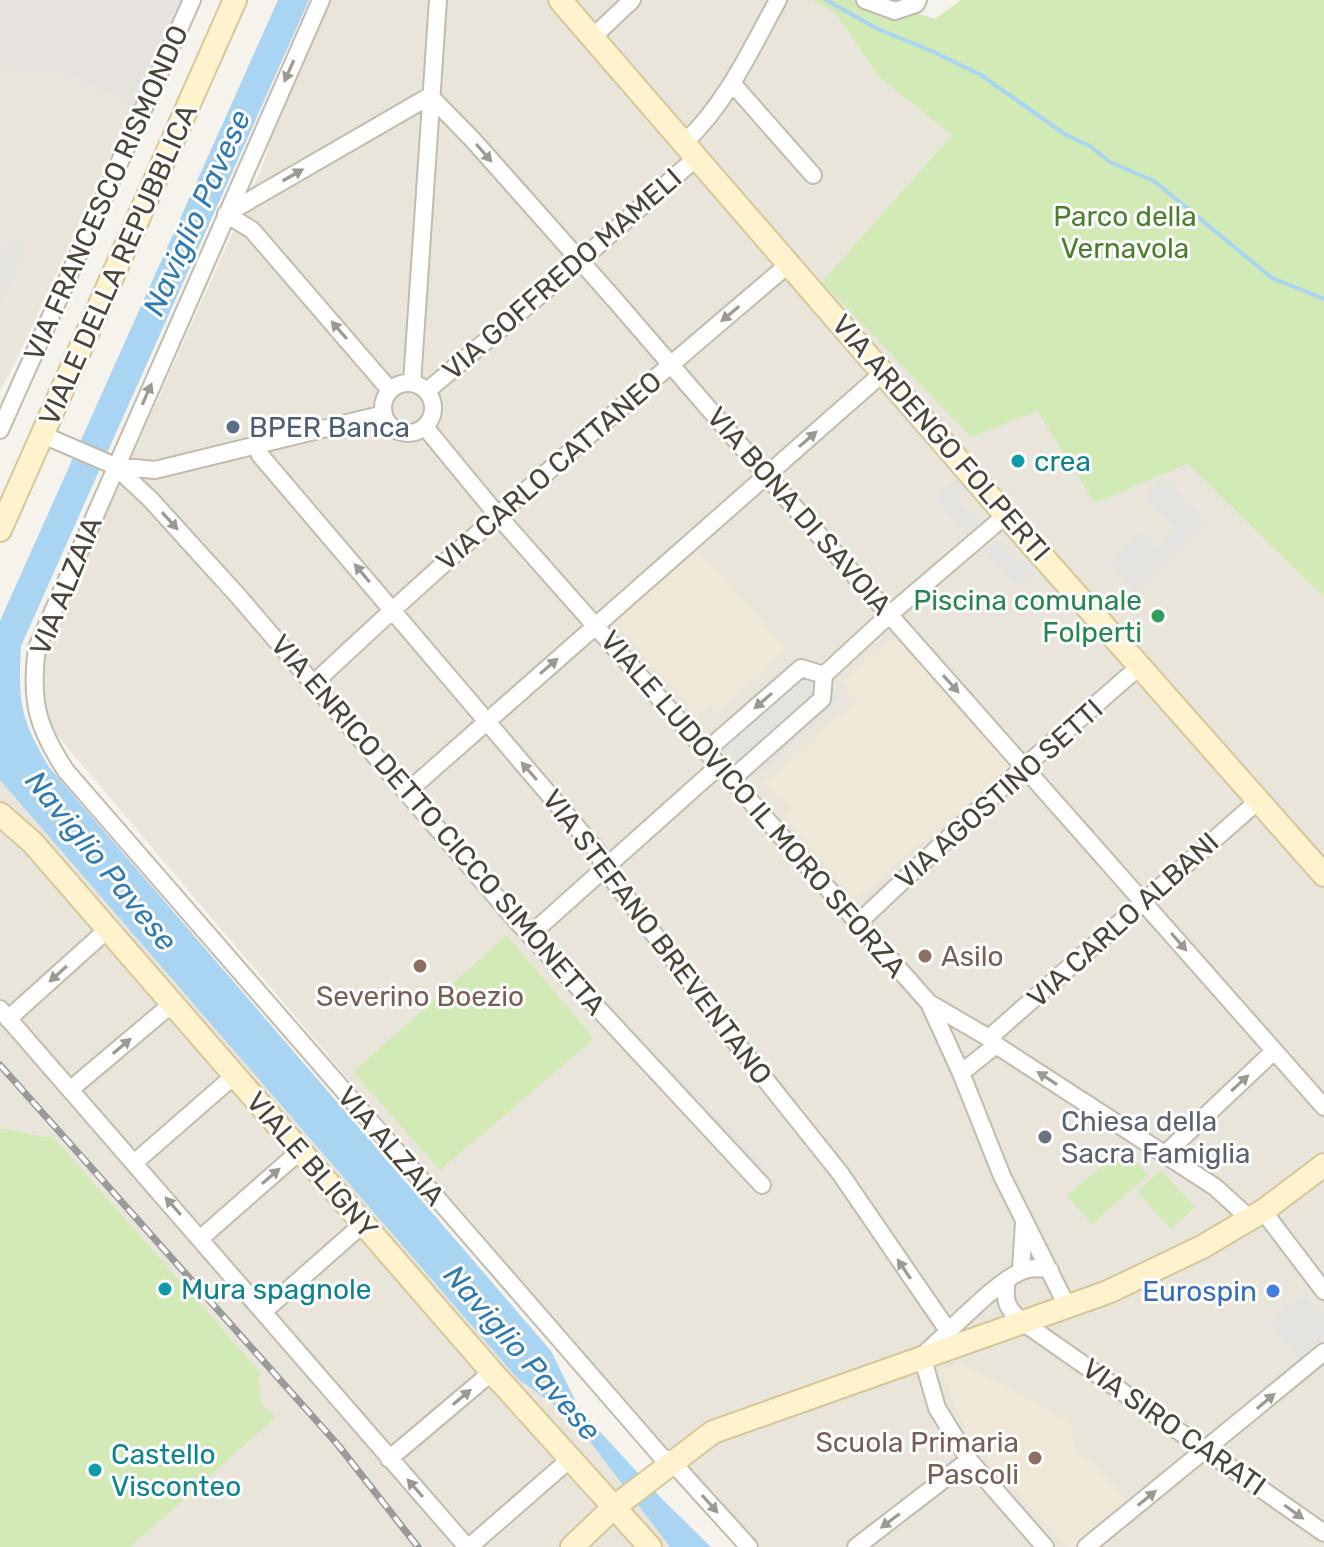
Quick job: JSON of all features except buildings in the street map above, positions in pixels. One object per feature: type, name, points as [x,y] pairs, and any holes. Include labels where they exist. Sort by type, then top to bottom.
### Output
[{"type":"street","name":"VIA FRANCESCO RISMONDO","points":[[2,425],[192,0]]},
{"type":"street","name":"VIALE DELLA REPUBBLICA","points":[[0,530],[235,0]]},
{"type":"street","name":"VIA ALZAIA","points":[[321,0],[111,464],[37,648],[32,684],[38,719],[66,771],[226,958],[661,1456],[672,1462],[749,1547]]},
{"type":"street","points":[[420,387],[399,384],[389,389],[383,407],[390,425],[398,430],[413,432],[425,427],[433,412],[433,404],[420,387],[430,96],[438,0]]},
{"type":"street","name":"VIA ARDENGO FOLPERTI","points":[[560,0],[1006,515],[1324,875]]},
{"type":"street","points":[[593,37],[632,0]]},
{"type":"street","name":"VIA GOFFREDO MAMELI","points":[[420,387],[579,262],[691,150],[696,132],[732,83],[778,0]]},
{"type":"street","points":[[865,0],[895,11],[916,4],[918,0]]},
{"type":"street","points":[[732,83],[813,175]]},
{"type":"street","points":[[389,389],[252,230],[226,214],[430,96]]},
{"type":"street","name":"VIA BONA DI SAVOIA","points":[[430,96],[473,140],[1324,1107]]},
{"type":"street","name":"VIA CARLO CATTANEO","points":[[313,684],[393,609],[789,264]]},
{"type":"street","points":[[407,792],[884,372]]},
{"type":"street","points":[[43,435],[111,464],[155,470],[384,414]]},
{"type":"street","name":"VIALE LUDOVICO IL MORO SFORZA","points":[[425,427],[499,517],[929,1003],[1002,1176],[1068,1308]]},
{"type":"street","name":"VIA STEFANO BREVENTANO","points":[[259,444],[260,455],[598,852],[604,868],[737,1044],[840,1173],[949,1332]]},
{"type":"street","name":"VIA ENRICO DETTO CICCO SIMONETTA","points":[[111,464],[151,500],[530,935],[762,1185]]},
{"type":"street","points":[[733,778],[822,699],[824,675],[1006,515]]},
{"type":"street","name":"VIA AGOSTINO SETTI","points":[[859,922],[1024,767],[1140,666]]},
{"type":"street","points":[[707,750],[801,668],[824,675]]},
{"type":"street","points":[[530,935],[720,765]]},
{"type":"street","name":"VIA CARLO ALBANI","points":[[961,1073],[1144,901],[1258,801]]},
{"type":"street","name":"VIALE BLIGNY","points":[[4,818],[108,929],[569,1460],[621,1502],[650,1547]]},
{"type":"street","points":[[108,929],[4,1014],[201,1238],[389,1459],[468,1547],[569,1460]]},
{"type":"street","points":[[71,1089],[173,1003]]},
{"type":"street","points":[[929,1003],[1256,1214],[1324,1291]]},
{"type":"street","points":[[1165,1154],[1274,1051]]},
{"type":"street","points":[[134,1163],[235,1075]]},
{"type":"street","points":[[201,1238],[300,1151]]},
{"type":"street","points":[[572,1547],[621,1502],[713,1432],[922,1356],[1068,1308],[1202,1247],[1256,1214],[1324,1165]]},
{"type":"street","points":[[1021,1270],[1024,1217]]},
{"type":"street","points":[[263,1312],[363,1224]]},
{"type":"street","points":[[922,1356],[971,1310],[1021,1270],[1036,1267],[1050,1270]]},
{"type":"street","points":[[1007,1281],[1006,1303],[1024,1323]]},
{"type":"street","name":"VIA SIRO CARATI","points":[[1024,1323],[1324,1533]]},
{"type":"street","points":[[1086,1547],[1324,1352]]},
{"type":"street","points":[[922,1356],[937,1408],[969,1460],[1045,1547]]},
{"type":"street","points":[[389,1459],[492,1372]]},
{"type":"street","points":[[856,1547],[969,1460]]},
{"type":"shaded area","points":[[0,0],[184,0],[133,107],[66,75],[0,67]]},
{"type":"shaded area","points":[[325,0],[812,0],[835,13],[880,78],[952,135],[823,282],[1037,411],[1096,502],[1188,463],[1324,597],[1324,1547],[755,1547],[637,1420],[50,727],[42,695],[42,657],[263,165],[283,99]]},
{"type":"shaded area","points":[[0,67],[66,75],[133,107],[0,391]]},
{"type":"shaded area","points":[[10,238],[27,246],[0,304],[0,260]]},
{"type":"shaded area","points":[[1163,477],[1208,523],[1138,593],[1110,564],[1142,532],[1157,548],[1176,531],[1143,497]]},
{"type":"shaded area","points":[[958,478],[968,489],[958,498],[981,524],[968,536],[935,498]]},
{"type":"shaded area","points":[[996,540],[1019,566],[1030,558],[1039,569],[1016,588],[984,551]]},
{"type":"shaded area","points":[[697,549],[786,649],[718,711],[711,703],[697,715],[614,622]]},
{"type":"shaded area","points":[[896,636],[1012,765],[856,899],[784,817],[794,808],[784,797],[780,800],[765,783],[858,700],[843,681]]},
{"type":"shaded area","points":[[801,653],[842,699],[753,779],[712,733]]},
{"type":"shaded area","points":[[0,780],[517,1378],[572,1418],[670,1547],[0,1547]]},
{"type":"shaded area","points":[[675,1071],[764,1166],[756,1173],[668,1078]]},
{"type":"shaded area","points":[[1305,1293],[1324,1316],[1324,1338],[1300,1358],[1269,1322]]},
{"type":"shaded area","name":"Scuola Primaria Pascoli","points":[[961,1364],[1074,1424],[1073,1449],[1096,1467],[1128,1501],[1073,1547],[1068,1547],[1000,1475],[965,1430],[942,1369]]},
{"type":"green space","name":"Parco della Vernavola","points":[[812,0],[881,0],[935,19],[961,0],[1324,0],[1324,597],[1188,464],[1095,503],[1037,411],[971,437],[822,282],[952,135],[880,78],[835,13]]},
{"type":"green space","points":[[507,935],[594,1039],[440,1170],[353,1072]]},
{"type":"green space","points":[[0,1128],[52,1136],[261,1373],[258,1376],[261,1404],[276,1417],[130,1547],[0,1547]]},
{"type":"green space","points":[[1124,1147],[1148,1175],[1092,1224],[1067,1196]]},
{"type":"green space","points":[[1161,1170],[1195,1207],[1171,1229],[1137,1192]]},
{"type":"water","name":"Naviglio Pavese","points":[[278,0],[309,0],[21,646],[23,710],[49,767],[551,1351],[580,1410],[711,1547],[670,1547],[572,1418],[517,1378],[0,780],[0,621]]},
{"type":"waterway","points":[[826,0],[878,29],[981,75],[1110,162],[1154,181],[1272,278],[1324,299]]},
{"type":"railway","points":[[0,1065],[338,1445],[418,1547]]},
{"type":"place","name":"BPER Banca","points":[[233,427]]},
{"type":"place","name":"crea","points":[[1018,461]]},
{"type":"place","name":"Piscina comunale Folperti","points":[[1158,616]]},
{"type":"place","name":"Asilo","points":[[925,956]]},
{"type":"place","name":"Severino Boezio","points":[[420,966]]},
{"type":"place","name":"Chiesa della Sacra Famiglia","points":[[1045,1137]]},
{"type":"place","name":"Mura spagnole","points":[[165,1289]]},
{"type":"place","name":"Eurospin","points":[[1273,1291]]},
{"type":"place","name":"Scuola Primaria Pascoli","points":[[1035,1458]]},
{"type":"place","name":"Castello Visconteo","points":[[95,1470]]}]
